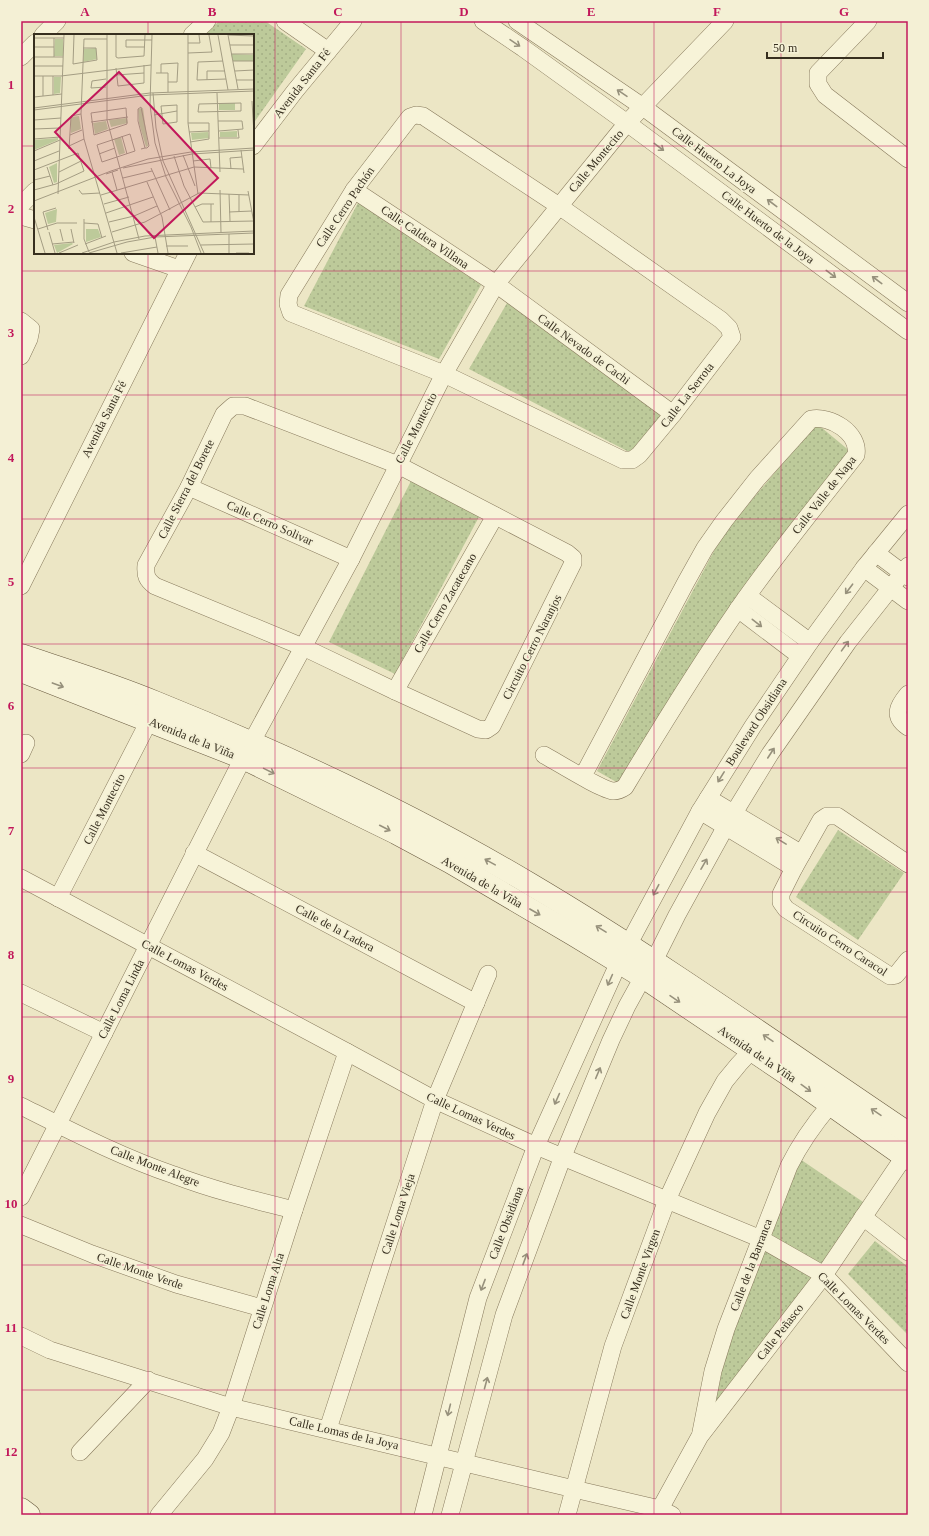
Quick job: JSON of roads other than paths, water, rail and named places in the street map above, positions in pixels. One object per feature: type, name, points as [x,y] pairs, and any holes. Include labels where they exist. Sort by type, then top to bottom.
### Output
[{"type":"street","points":[[44,34],[57,21]]},
{"type":"street","points":[[193,34],[207,21]]},
{"type":"street","points":[[285,21],[328,51]]},
{"type":"street","name":"Avenida Santa Fé","points":[[254,145],[353,21]]},
{"type":"street","points":[[483,21],[627,123]]},
{"type":"street","name":"Calle Huerto La Joya","points":[[517,21],[643,107],[908,304]]},
{"type":"street","name":"Calle Montecito","points":[[247,751],[352,559],[444,374],[496,284],[627,123],[725,21]]},
{"type":"street","points":[[868,21],[818,73],[818,84],[821,91],[825,95],[908,159]]},
{"type":"street","points":[[21,57],[34,44]]},
{"type":"street","name":"Calle Cerro Pachón","points":[[444,374],[291,313],[288,304],[289,295],[354,190],[410,117],[416,115],[423,116],[559,206]]},
{"type":"street","name":"Calle Huerto de la Joya","points":[[627,123],[908,331]]},
{"type":"street","name":"Calle Caldera Villana","points":[[354,190],[496,284]]},
{"type":"street","points":[[21,205],[34,192]]},
{"type":"street","name":"Calle La Serrota","points":[[444,374],[623,460],[632,460],[639,455],[673,414],[732,337],[729,328],[721,320],[559,206]]},
{"type":"street","points":[[21,216],[34,220]]},
{"type":"street","points":[[136,254],[180,268]]},
{"type":"street","name":"Avenida Santa Fé","points":[[21,586],[187,254]]},
{"type":"street","name":"Calle Nevado de Cachi","points":[[496,284],[673,414]]},
{"type":"street","points":[[21,321],[31,329],[29,339],[21,356]]},
{"type":"street","name":"Calle Sierra del Borete","points":[[303,647],[155,586],[148,580],[145,574],[146,565],[190,487],[224,414],[233,406],[245,406],[398,465]]},
{"type":"street","name":"Calle Valle de Napa","points":[[544,755],[583,776],[613,791],[620,790],[625,787],[711,649],[743,602],[856,455],[857,448],[854,440],[847,431],[838,424],[816,418],[811,418],[806,422],[757,479],[724,521],[705,548],[686,582],[583,776]]},
{"type":"street","name":"Circuito Cerro Naranjos","points":[[303,647],[478,729],[486,730],[492,726],[573,564],[573,558],[567,553],[398,465]]},
{"type":"street","name":"Calle Cerro Solivar","points":[[190,487],[352,559]]},
{"type":"street","name":"Boulevard Obsidiana","points":[[623,954],[704,804],[752,726],[800,656],[864,568],[908,514]]},
{"type":"street","name":"Calle Cerro Zacatecano","points":[[395,691],[495,516]]},
{"type":"street","points":[[450,1515],[504,1315],[563,1156],[611,1040],[680,909],[730,819],[770,754],[848,642],[890,588],[906,572],[876,553]]},
{"type":"street","points":[[864,568],[908,601]]},
{"type":"street","points":[[743,602],[810,642]]},
{"type":"street","points":[[743,602],[800,656]]},
{"type":"street","name":"Avenida de la Viña","points":[[21,654],[153,701],[247,751],[370,820],[623,954],[908,1134]]},
{"type":"street","name":"Avenida de la Viña","points":[[21,671],[149,721],[247,751]]},
{"type":"street","points":[[908,694],[901,703],[898,714],[900,719],[908,727]]},
{"type":"street","name":"Calle Montecito","points":[[58,898],[149,721]]},
{"type":"street","name":"Calle Loma Linda","points":[[21,1197],[247,751]]},
{"type":"street","points":[[704,804],[798,861]]},
{"type":"street","name":"Circuito Cerro Caracol","points":[[908,864],[837,816],[827,816],[821,820],[781,894],[782,902],[786,909],[890,976],[896,975],[908,960]]},
{"type":"street","name":"Calle de la Ladera","points":[[194,853],[476,1003]]},
{"type":"street","name":"Calle Lomas Verdes","points":[[21,878],[435,1100],[536,1146],[761,1238],[824,1275],[908,1363]]},
{"type":"street","name":"Calle Obsidiana","points":[[423,1515],[478,1298],[536,1146],[623,954]]},
{"type":"street","name":"Avenida de la Viña","points":[[648,969],[752,1050],[830,1105],[907,1155]]},
{"type":"street","name":"Calle Loma Vieja","points":[[328,1429],[435,1100],[488,974]]},
{"type":"street","points":[[21,993],[104,1033]]},
{"type":"street","name":"Calle Monte Virgen","points":[[567,1515],[613,1346],[667,1200],[707,1113],[739,1064],[752,1050]]},
{"type":"street","name":"Calle Loma Alta","points":[[159,1515],[205,1458],[221,1433],[232,1407],[262,1308],[347,1052]]},
{"type":"street","name":"Calle de la Barranca","points":[[700,1436],[713,1371],[726,1329],[761,1238],[792,1160],[813,1125],[830,1105]]},
{"type":"street","name":"Calle Monte Alegre","points":[[21,1106],[115,1152],[173,1175],[233,1195],[294,1210]]},
{"type":"street","name":"Calle Peñasco","points":[[666,1512],[700,1436],[824,1275],[907,1155]]},
{"type":"street","points":[[863,1218],[908,1252]]},
{"type":"street","name":"Calle Monte Verde","points":[[21,1225],[92,1254],[176,1284],[262,1308]]},
{"type":"street","name":"Calle Lomas de la Joya","points":[[21,1336],[50,1350],[232,1407],[465,1462],[666,1512]]},
{"type":"street","points":[[80,1452],[148,1380]]},
{"type":"street","points":[[21,1509],[29,1515]]}]
